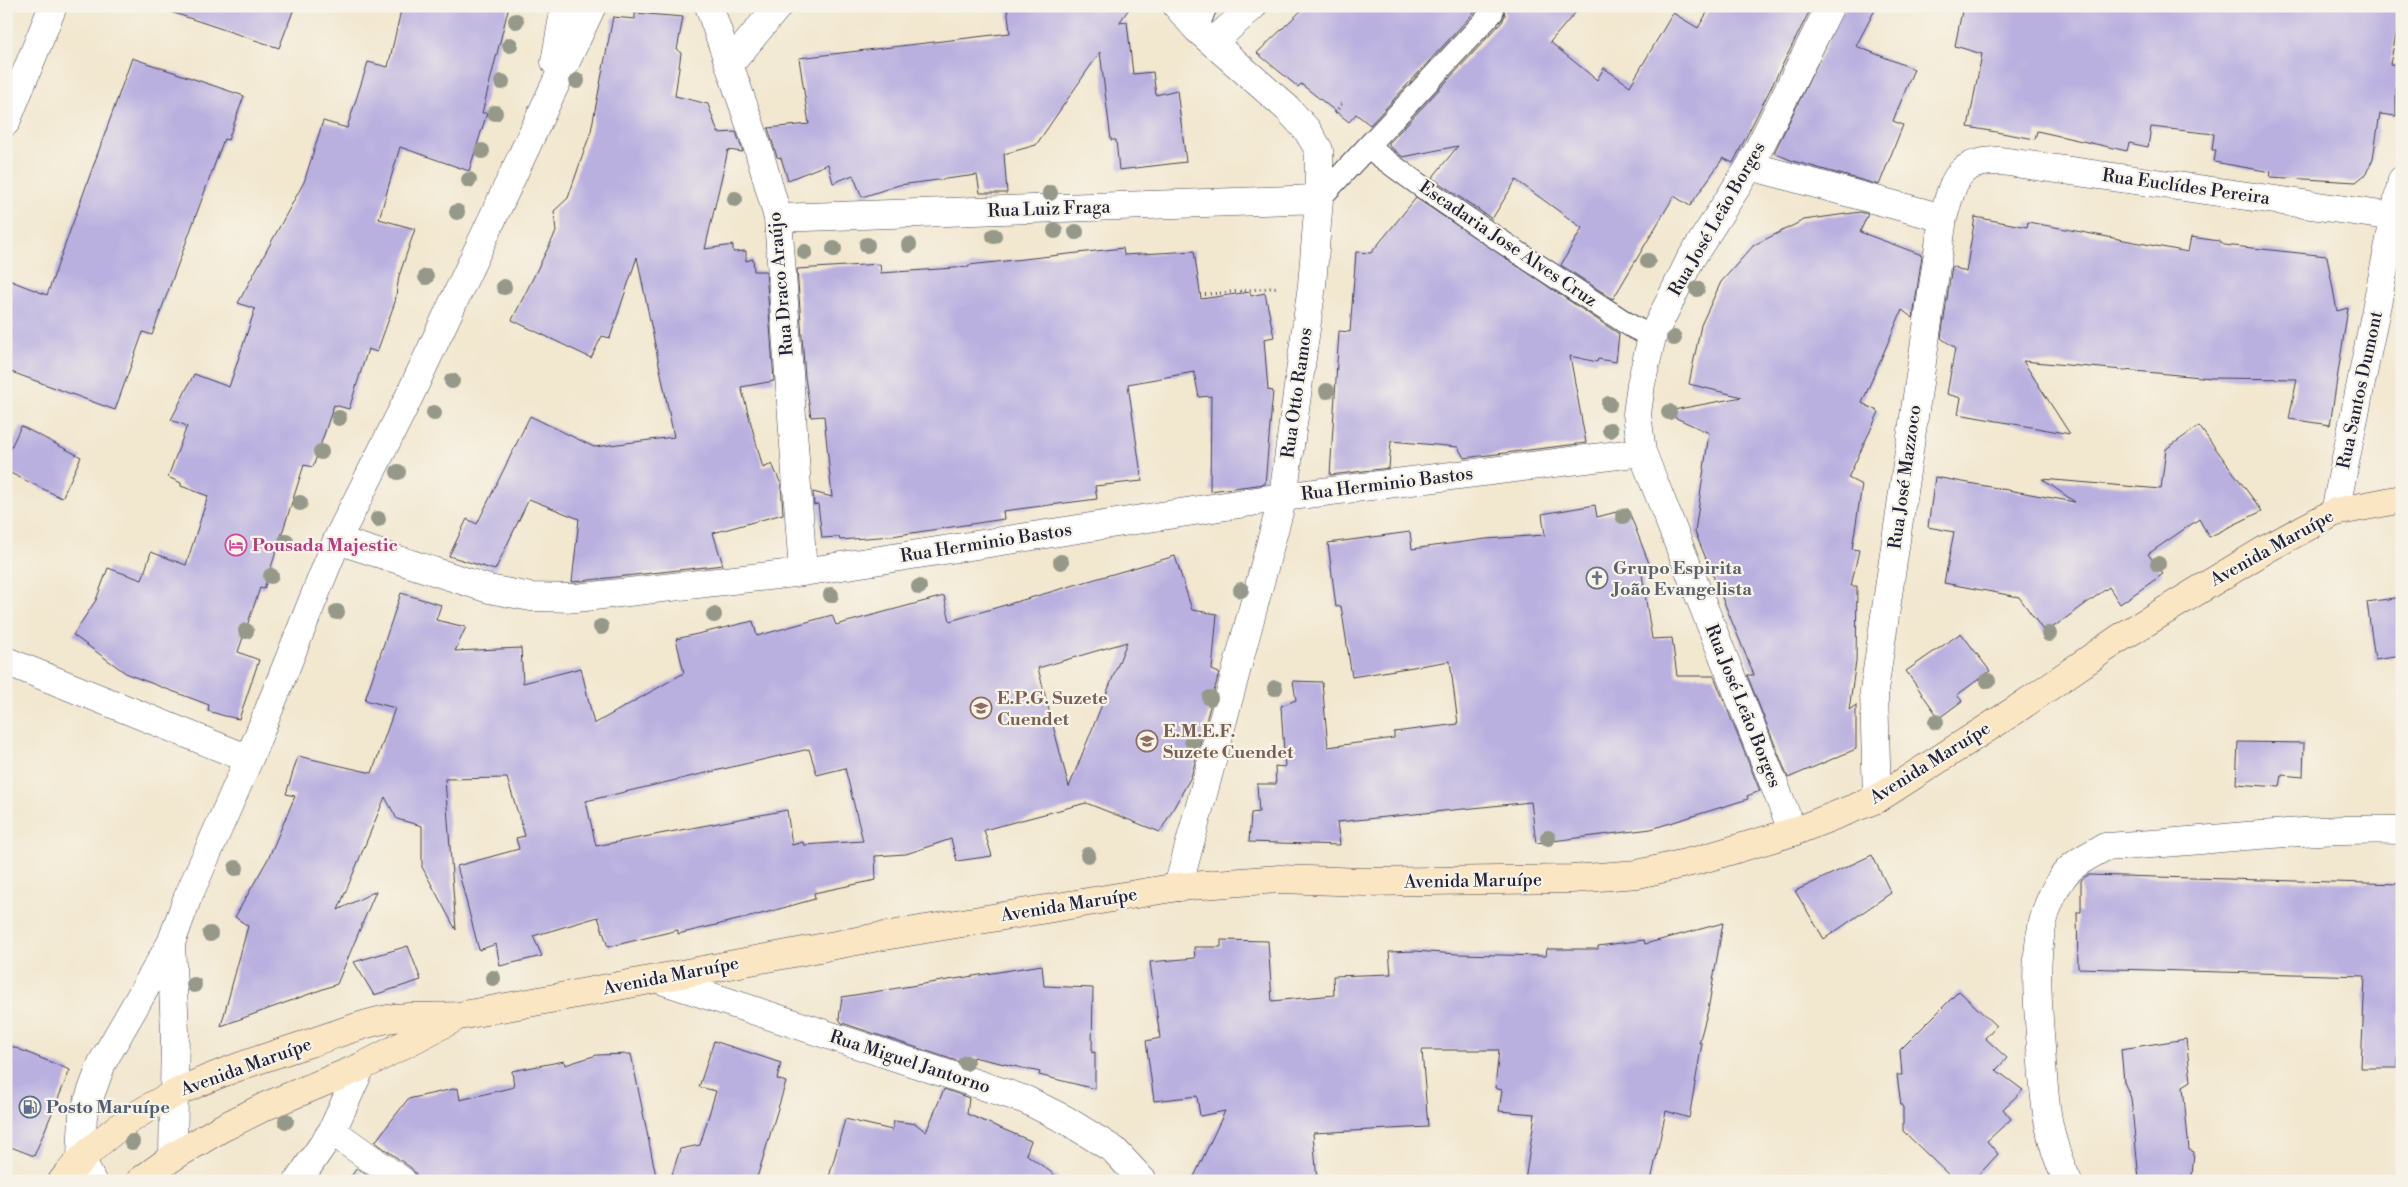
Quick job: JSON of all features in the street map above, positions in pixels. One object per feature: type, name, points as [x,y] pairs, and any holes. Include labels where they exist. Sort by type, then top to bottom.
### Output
[{"type":"main road","name":"Avenida Maruípe","points":[[62,1181],[87,1169],[126,1120],[173,1093],[282,1052],[393,1018],[459,1016],[878,937],[1178,887],[1280,879],[1479,882],[1572,880],[1638,874],[1699,860],[1793,832],[1877,799],[2014,711],[2120,638],[2193,592],[2335,512],[2402,499]]},
{"type":"main road","name":"Avenida Maruípe","points":[[140,1181],[173,1157],[220,1129],[266,1106],[361,1067],[459,1016]]},
{"type":"street","points":[[6,122],[53,6]]},
{"type":"street","points":[[548,100],[565,6]]},
{"type":"street","points":[[87,1169],[83,1115],[102,1063],[171,943],[187,899],[249,759],[337,540],[408,399],[592,6]]},
{"type":"street","name":"Rua Draco Araújo","points":[[709,6],[758,148],[778,218],[803,572]]},
{"type":"street","points":[[730,64],[778,6]]},
{"type":"street","name":"Rua Otto Ramos","points":[[1177,6],[1205,26],[1287,108],[1307,130],[1319,150],[1319,199],[1312,284],[1283,497],[1178,887]]},
{"type":"street","points":[[1205,26],[1252,6]]},
{"type":"street","name":"Rua José Leão Borges","points":[[1793,832],[1642,452],[1637,414],[1641,384],[1652,336],[1690,260],[1750,166],[1830,6]]},
{"type":"street","name":"Rua Euclídes Pereira","points":[[1970,164],[1982,160],[2001,161],[2399,217]]},
{"type":"street","name":"Rua José Mazzoco","points":[[1877,799],[1874,691],[1943,218],[1953,185],[1970,164]]},
{"type":"street","points":[[1750,166],[1943,218]]},
{"type":"street","name":"Rua Santos Dumont","points":[[2335,512],[2399,217],[2402,180]]},
{"type":"street","name":"Rua Luiz Fraga","points":[[778,218],[1319,199]]},
{"type":"street","name":"Rua Herminio Bastos","points":[[337,540],[489,590],[531,597],[576,598],[803,572],[1283,497],[1642,452]]},
{"type":"street","points":[[6,661],[249,759]]},
{"type":"street","points":[[2068,1181],[2060,1166],[2048,1127],[2036,975],[2047,908],[2062,877],[2080,861],[2104,847],[2288,834],[2402,830]]},
{"type":"street","points":[[171,943],[175,1032],[173,1157]]},
{"type":"street","name":"Rua Miguel Jantorno","points":[[658,979],[1026,1100],[1066,1120],[1114,1150],[1143,1181]]},
{"type":"street","points":[[298,1181],[332,1131],[361,1067]]},
{"type":"street","points":[[332,1131],[402,1181]]},
{"type":"lane","points":[[1319,199],[1492,13]]},
{"type":"lane","name":"Escadaria Jose Alves Cruz","points":[[1368,147],[1409,178],[1496,237],[1631,326],[1652,336]]},
{"type":"path","points":[[1341,119],[1334,113],[1342,104]]},
{"type":"path","points":[[1200,295],[1312,284]]},
{"type":"building","points":[[172,6],[295,6],[279,48],[171,12]]},
{"type":"building","points":[[402,6],[509,6],[482,113],[487,113],[469,171],[400,147],[379,219],[415,229],[399,276],[395,302],[377,352],[368,349],[349,409],[334,405],[313,467],[304,465],[264,589],[260,588],[238,652],[259,660],[239,719],[225,716],[208,711],[209,705],[127,674],[73,635],[96,600],[108,568],[142,580],[151,552],[186,565],[208,496],[181,486],[181,483],[168,477],[187,426],[171,420],[194,374],[229,387],[255,309],[238,303],[304,182],[323,121],[347,128],[368,62],[388,67]]},
{"type":"building","points":[[1007,6],[1131,6],[1119,23],[1127,22],[1133,74],[1153,72],[1156,95],[1177,90],[1186,162],[1119,170],[1116,140],[1111,140],[1100,52],[1036,145],[1004,154],[1007,193],[980,193],[977,175],[899,185],[862,197],[853,175],[833,183],[828,164],[788,180],[781,158],[777,157],[768,128],[809,124],[799,58],[1010,33]]},
{"type":"building","points":[[1306,6],[1480,6],[1370,125],[1356,114],[1349,122],[1301,84],[1298,87],[1257,53]]},
{"type":"building","points":[[1503,6],[1581,6],[1550,42],[1597,80],[1604,68],[1630,86],[1673,13],[1698,28],[1711,6],[1812,6],[1733,163],[1723,158],[1690,206],[1674,196],[1613,299],[1561,265],[1582,228],[1516,180],[1492,219],[1432,178],[1458,146],[1403,157],[1389,146],[1389,143],[1502,22],[1505,15]]},
{"type":"building","points":[[1845,6],[1877,6],[1856,46],[1914,69],[1893,121],[1903,125],[1879,185],[1793,161],[1774,153]]},
{"type":"building","points":[[1963,6],[2402,6],[2390,64],[2401,65],[2396,89],[2396,116],[2380,114],[2373,158],[2367,173],[2356,182],[2270,177],[2271,172],[2214,162],[2216,150],[2212,150],[2214,134],[2151,127],[2148,147],[2129,143],[2127,151],[2037,131],[2035,139],[1968,127],[1982,54],[1955,46]]},
{"type":"building","points":[[635,13],[683,17],[677,50],[681,53],[675,96],[708,104],[718,133],[736,132],[743,152],[728,150],[705,249],[733,245],[733,252],[746,251],[746,261],[753,259],[754,271],[766,271],[774,381],[741,387],[763,468],[772,464],[781,484],[783,514],[713,533],[723,565],[572,582],[579,519],[529,499],[495,570],[449,556],[467,519],[477,524],[530,416],[594,447],[674,437],[637,257],[610,338],[602,336],[591,358],[512,320],[556,232],[554,211],[568,198],[591,131],[613,17],[635,19]]},
{"type":"building","points":[[132,58],[244,96],[228,140],[224,139],[152,335],[143,332],[115,410],[6,370],[6,279],[47,295]]},
{"type":"building","points":[[1416,198],[1619,334],[1616,362],[1598,359],[1597,362],[1570,356],[1586,443],[1464,458],[1458,447],[1391,441],[1389,468],[1330,475],[1339,331],[1350,332],[1356,252],[1371,253]]},
{"type":"building","points":[[1860,212],[1868,214],[1860,232],[1922,255],[1913,318],[1902,310],[1862,403],[1879,412],[1848,478],[1862,485],[1852,549],[1859,550],[1851,586],[1857,586],[1856,661],[1849,710],[1856,705],[1856,749],[1788,778],[1747,675],[1754,675],[1695,532],[1709,433],[1663,412],[1742,397],[1689,384],[1701,325],[1721,282],[1754,245],[1804,220]]},
{"type":"building","points":[[1975,217],[2027,227],[2028,222],[2188,252],[2191,237],[2219,241],[2224,245],[2327,256],[2337,311],[2348,308],[2330,425],[2289,419],[2297,379],[2212,378],[2023,361],[2070,434],[1958,414],[1961,398],[1947,394],[1955,348],[1941,338],[1952,266],[1966,272]]},
{"type":"building","points":[[1123,248],[1124,255],[1194,251],[1201,299],[1250,292],[1251,296],[1265,293],[1274,337],[1264,339],[1268,390],[1273,391],[1265,484],[1210,491],[1211,396],[1199,397],[1194,372],[1128,384],[1142,481],[1095,486],[1097,499],[1003,511],[1004,519],[892,536],[840,540],[839,537],[822,538],[818,504],[814,505],[813,492],[832,497],[824,416],[811,417],[805,377],[797,269],[880,264],[881,273],[969,267],[969,265]]},
{"type":"building","points":[[21,426],[81,457],[62,498],[6,471],[6,458]]},
{"type":"building","points":[[2199,426],[2262,511],[2209,537],[2199,519],[2148,554],[2163,574],[2120,604],[2109,587],[2045,633],[2019,597],[1944,583],[1954,532],[1928,527],[1935,477],[2075,502],[2042,479],[2161,489],[2166,449]]},
{"type":"building","points":[[1595,505],[1597,517],[1628,509],[1650,566],[1641,568],[1652,639],[1672,638],[1677,676],[1714,676],[1760,791],[1747,796],[1748,799],[1651,829],[1536,843],[1531,802],[1337,822],[1340,845],[1249,842],[1251,813],[1259,812],[1257,784],[1276,784],[1275,766],[1285,767],[1281,706],[1296,700],[1293,681],[1322,682],[1328,747],[1394,738],[1394,732],[1458,724],[1450,661],[1352,677],[1341,606],[1336,607],[1328,543],[1410,532],[1412,549],[1486,539],[1545,535],[1542,514]]},
{"type":"building","points":[[1175,556],[1192,610],[1217,614],[1212,670],[1219,673],[1191,777],[1160,832],[1086,803],[984,830],[992,856],[957,861],[951,839],[906,854],[875,856],[876,880],[814,893],[815,899],[754,916],[678,934],[678,930],[608,947],[598,917],[533,936],[542,956],[500,966],[496,944],[479,950],[457,866],[519,849],[516,838],[525,836],[507,778],[445,779],[456,930],[422,867],[422,826],[397,819],[385,797],[338,910],[376,891],[337,984],[221,1026],[248,926],[235,917],[269,857],[295,796],[286,794],[298,756],[372,773],[395,708],[365,700],[401,593],[441,605],[436,620],[466,627],[455,651],[521,648],[523,683],[581,668],[594,724],[684,673],[676,639],[753,621],[757,636],[832,615],[836,625],[944,596],[950,621]],"holes":[[[1127,642],[1069,787],[1038,668]],[[809,749],[817,775],[845,768],[863,841],[804,845],[803,842],[792,845],[787,810],[596,846],[586,801]]]},
{"type":"building","points":[[2402,597],[2402,656],[2375,660],[2367,602]]},
{"type":"building","points":[[1961,633],[1990,671],[1957,695],[1962,701],[1939,718],[1906,671]]},
{"type":"building","points":[[2238,742],[2304,743],[2303,777],[2282,775],[2280,787],[2236,784]]},
{"type":"building","points":[[1872,855],[1891,893],[1824,939],[1795,891]]},
{"type":"building","points":[[2088,875],[2402,884],[2402,1014],[2398,1014],[2398,1068],[2361,1068],[2365,976],[2078,968],[2077,912],[2081,912],[2081,880]]},
{"type":"building","points":[[1723,923],[1708,1010],[1699,1043],[1702,1043],[1689,1118],[1666,1111],[1651,1181],[1525,1181],[1535,1114],[1499,1111],[1502,1090],[1495,1088],[1499,1050],[1422,1050],[1428,1127],[1313,1133],[1317,1181],[1192,1181],[1225,1111],[1200,1116],[1197,1096],[1154,1101],[1146,1041],[1160,1038],[1150,962],[1195,958],[1194,947],[1221,947],[1221,940],[1268,941],[1272,1001],[1334,995],[1333,976],[1391,974],[1389,952],[1415,951],[1546,956],[1547,949],[1598,949],[1598,946],[1644,940],[1645,944]]},
{"type":"building","points":[[408,946],[421,980],[374,995],[354,962]]},
{"type":"building","points":[[1042,965],[1044,986],[1093,988],[1092,1053],[1095,1052],[1095,1089],[1039,1075],[1040,1072],[973,1057],[972,1066],[842,1023],[839,1019],[842,997]]},
{"type":"building","points":[[1959,991],[1996,1026],[1985,1038],[2007,1058],[1996,1070],[2023,1090],[2003,1109],[2011,1119],[1987,1141],[1998,1154],[1973,1181],[1955,1181],[1903,1131],[1903,1107],[1901,1105],[1897,1075],[1902,1075],[1900,1050]]},
{"type":"building","points":[[2186,1039],[2191,1081],[2183,1086],[2189,1150],[2194,1152],[2192,1176],[2179,1177],[2180,1181],[2139,1179],[2131,1098],[2124,1082],[2121,1049]]},
{"type":"building","points":[[714,1041],[781,1063],[777,1079],[786,1082],[756,1181],[670,1181],[680,1149],[700,1145],[716,1091],[699,1087]]},
{"type":"building","name":"Posto Maruípe","points":[[6,1044],[70,1070],[34,1156],[6,1145]]},
{"type":"building","points":[[631,1054],[657,1181],[417,1181],[416,1174],[411,1168],[375,1142],[408,1099],[458,1088],[460,1100],[514,1087],[512,1071],[564,1061],[565,1065],[597,1055]]},
{"type":"building","points":[[944,1089],[969,1098],[967,1114],[1031,1141],[1026,1154],[1063,1181],[828,1181],[845,1119],[892,1130],[894,1121],[916,1124],[926,1132]]},
{"type":"building","points":[[357,1168],[375,1181],[348,1181]]},
{"type":"place","name":"Pousada Majestic","points":[[236,545]]},
{"type":"place","name":"Grupo Espirita João Evangelista","points":[[1597,578]]},
{"type":"place","name":"E.P.G. Suzete Cuendet","points":[[981,708]]},
{"type":"place","name":"E.M.E.F. Suzete Cuendet","points":[[1147,741]]},
{"type":"place","name":"Posto Maruípe","points":[[30,1107]]}]
